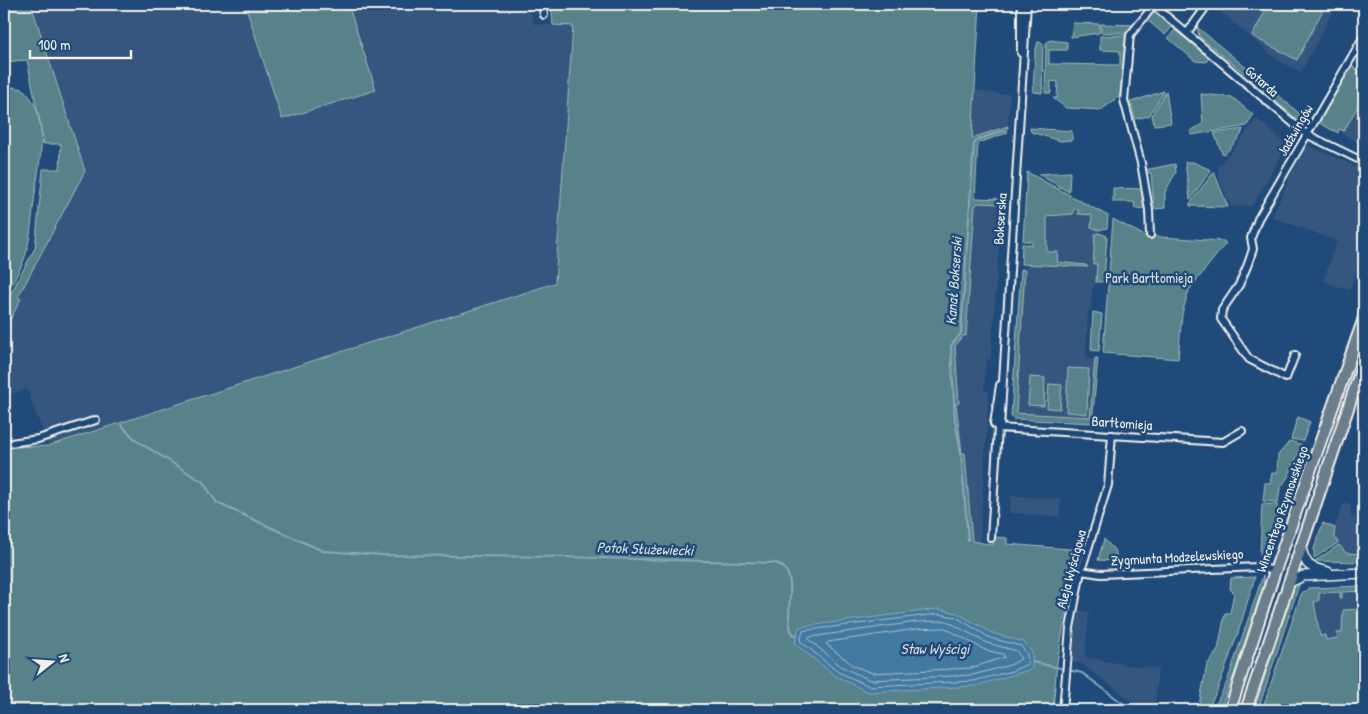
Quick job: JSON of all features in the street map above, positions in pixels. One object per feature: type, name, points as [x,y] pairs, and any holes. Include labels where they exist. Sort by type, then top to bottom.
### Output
[{"type":"main road","name":"Wincentego Rzymowskiego","points":[[1226,709],[1241,674],[1275,571],[1364,318]]},
{"type":"main road","name":"Wincentego Rzymowskiego","points":[[1246,710],[1364,361]]},
{"type":"street","points":[[542,4],[544,15]]},
{"type":"street","name":"Bokserska","points":[[1021,4],[1020,39],[1023,59]]},
{"type":"street","name":"Bokserska","points":[[990,538],[999,428],[994,424],[994,416],[1001,381],[1027,4]]},
{"type":"street","points":[[1150,235],[1149,210],[1141,163],[1124,100],[1130,35],[1153,4]]},
{"type":"street","name":"Gotarda","points":[[1153,4],[1306,134],[1364,162]]},
{"type":"street","points":[[1187,33],[1208,4]]},
{"type":"street","name":"Jadźwingów","points":[[1295,355],[1286,378],[1249,359],[1223,324],[1222,310],[1239,285],[1248,264],[1253,249],[1251,238],[1258,219],[1364,36]]},
{"type":"street","points":[[4,444],[38,438],[96,420]]},
{"type":"street","name":"Bartłomieja","points":[[999,428],[1224,442],[1242,431]]},
{"type":"street","name":"Aleja Wyścigowa","points":[[1063,710],[1066,663],[1081,571],[1107,492],[1112,435]]},
{"type":"street","points":[[1300,547],[1310,568],[1332,573]]},
{"type":"street","name":"Zygmunta Modzelewskiego","points":[[1081,571],[1101,574],[1258,567],[1275,571]]},
{"type":"street","points":[[1288,583],[1303,576],[1332,573],[1364,573]]},
{"type":"shaded area","points":[[31,4],[245,4],[282,119],[376,90],[348,4],[528,4],[534,24],[573,26],[555,283],[48,446],[27,389],[4,396],[4,331],[21,300],[18,297],[85,171]]},
{"type":"shaded area","points":[[1213,4],[1337,4],[1301,72],[1276,59]]},
{"type":"shaded area","points":[[974,90],[1001,94],[1010,93],[1008,126],[972,138]]},
{"type":"shaded area","points":[[1364,95],[1364,146],[1342,134]]},
{"type":"shaded area","points":[[1256,118],[1286,144],[1286,147],[1252,206],[1231,207],[1218,176],[1218,167],[1244,136]]},
{"type":"shaded area","points":[[1305,144],[1364,170],[1364,256],[1362,255],[1349,290],[1323,281],[1337,241],[1272,217]]},
{"type":"shaded area","points":[[1031,187],[1100,218],[1096,283],[1092,289],[1091,311],[1088,311],[1086,350],[1087,359],[1095,359],[1091,417],[1016,413]]},
{"type":"shaded area","points":[[978,203],[1002,204],[991,359],[986,360],[984,390],[989,391],[980,542],[972,541],[965,454],[962,454],[956,404],[959,403],[955,345],[964,334],[966,335],[975,206]]},
{"type":"shaded area","points":[[1011,496],[1061,499],[1059,517],[1009,513]]},
{"type":"shaded area","points":[[1343,504],[1351,504],[1351,517],[1364,518],[1364,555],[1343,553],[1332,535]]},
{"type":"shaded area","points":[[1364,591],[1364,609],[1343,610],[1343,637],[1321,641],[1312,593]]},
{"type":"shaded area","points":[[1078,610],[1089,612],[1085,657],[1126,665],[1158,668],[1155,705],[1149,705],[1144,710],[1087,668],[1079,663],[1072,663]]},
{"type":"green space","points":[[4,4],[31,4],[85,171],[18,297],[21,299],[4,331],[4,306],[35,248],[43,169],[60,169],[61,144],[44,144],[27,60],[4,62]]},
{"type":"green space","points":[[245,4],[348,4],[376,90],[282,119]]},
{"type":"green space","points":[[551,4],[980,4],[972,138],[1008,126],[1007,133],[978,143],[975,198],[1002,199],[1002,204],[978,203],[975,206],[966,336],[964,335],[955,346],[959,403],[956,404],[962,453],[965,453],[972,541],[993,545],[994,537],[1007,538],[1007,544],[1081,550],[1073,564],[1072,582],[1057,662],[1053,710],[4,710],[4,450],[13,447],[48,446],[555,283],[573,26],[553,25]]},
{"type":"green space","points":[[1269,4],[1326,4],[1297,60],[1252,36]]},
{"type":"green space","points":[[1153,11],[1172,27],[1165,35],[1146,19]]},
{"type":"green space","points":[[1073,23],[1100,24],[1099,33],[1071,37]]},
{"type":"green space","points":[[1101,24],[1135,25],[1129,33],[1101,33]]},
{"type":"green space","points":[[1197,27],[1249,70],[1245,74],[1199,36]]},
{"type":"green space","points":[[1175,30],[1209,58],[1206,62],[1195,61],[1168,38]]},
{"type":"green space","points":[[1126,35],[1120,96],[1101,110],[1066,108],[1053,98],[1057,98],[1058,82],[1051,81],[1051,93],[1045,93],[1046,43],[1050,40],[1067,42],[1067,50],[1049,50],[1049,64],[1120,65],[1120,51],[1100,50],[1100,36]]},
{"type":"green space","points":[[1038,42],[1043,43],[1042,93],[1033,92],[1035,52]]},
{"type":"green space","points":[[1351,66],[1364,73],[1364,95],[1344,131],[1339,129],[1338,133],[1319,123]]},
{"type":"green space","points":[[1253,74],[1300,114],[1297,119],[1249,79]]},
{"type":"green space","points":[[13,87],[23,89],[32,100],[38,113],[41,142],[27,250],[20,269],[4,298],[4,126],[11,108],[5,102],[4,90]]},
{"type":"green space","points":[[1164,91],[1149,116],[1135,119],[1132,106],[1128,107],[1128,103]]},
{"type":"green space","points":[[1166,91],[1171,123],[1154,125],[1152,115]]},
{"type":"green space","points":[[1201,94],[1232,97],[1253,115],[1247,126],[1191,135],[1190,131],[1203,124]]},
{"type":"green space","points":[[1030,128],[1072,131],[1072,140],[1060,141],[1031,132]]},
{"type":"green space","points":[[1243,129],[1241,135],[1225,154],[1222,153],[1214,133]]},
{"type":"green space","points":[[1185,162],[1193,162],[1211,170],[1190,200]]},
{"type":"green space","points":[[1175,164],[1176,172],[1165,192],[1165,208],[1154,209],[1151,173],[1145,173],[1145,170]]},
{"type":"green space","points":[[1027,172],[1108,216],[1107,228],[1099,230],[1091,227],[1092,215],[1078,214],[1078,209],[1074,209],[1073,214],[1047,216],[1047,252],[1058,252],[1057,262],[1086,265],[1088,267],[1021,264],[1022,244],[1032,245],[1032,241],[1023,241]]},
{"type":"green space","points":[[1070,172],[1069,192],[1038,174]]},
{"type":"green space","points":[[1214,172],[1228,207],[1190,206],[1190,203]]},
{"type":"green space","points":[[1113,188],[1142,189],[1145,208],[1135,209],[1134,202],[1113,202]]},
{"type":"green space","name":"Park Bartłomieja","points":[[1113,219],[1145,236],[1223,241],[1226,243],[1189,290],[1182,314],[1178,359],[1103,353]]},
{"type":"green space","points":[[1099,233],[1107,236],[1104,282],[1096,282],[1097,264],[1093,264],[1095,234]]},
{"type":"green space","points":[[1021,269],[1025,270],[1016,413],[1090,417],[1095,358],[1098,358],[1092,423],[1013,419],[1011,416]]},
{"type":"green space","points":[[1093,312],[1102,314],[1099,351],[1091,350]]},
{"type":"green space","points":[[1068,368],[1089,369],[1087,414],[1066,412]]},
{"type":"green space","points":[[1030,377],[1045,378],[1044,406],[1028,405]]},
{"type":"green space","points":[[1049,384],[1062,385],[1060,409],[1047,408]]},
{"type":"green space","points":[[1298,417],[1310,422],[1303,441],[1291,439]]},
{"type":"green space","points":[[1290,441],[1302,445],[1288,477],[1280,489],[1278,502],[1263,501],[1265,483],[1270,483],[1272,473],[1277,473],[1278,455]]},
{"type":"green space","points":[[1262,504],[1277,504],[1277,517],[1264,555],[1260,556]]},
{"type":"green space","points":[[1323,523],[1335,528],[1334,536],[1338,543],[1314,558],[1314,549]]},
{"type":"green space","points":[[1104,539],[1116,552],[1116,561],[1098,560]]},
{"type":"green space","points":[[1339,545],[1346,553],[1364,554],[1364,562],[1315,561]]},
{"type":"green space","points":[[1263,575],[1264,584],[1236,669],[1220,710],[1213,710],[1227,682]]},
{"type":"green space","points":[[1255,577],[1238,633],[1217,691],[1207,710],[1198,710],[1207,665],[1218,650],[1225,613],[1230,613],[1234,593],[1230,589],[1231,578]]},
{"type":"green space","points":[[1301,579],[1258,710],[1254,710],[1294,587]]},
{"type":"green space","points":[[1364,586],[1364,591],[1342,592],[1342,598],[1340,598],[1340,592],[1319,593],[1319,600],[1314,602],[1320,636],[1325,635],[1326,640],[1338,638],[1337,633],[1342,633],[1343,610],[1364,609],[1364,710],[1262,710],[1302,592],[1307,591],[1308,588]]},
{"type":"water","name":"Staw Wyścigi","points":[[938,609],[957,613],[992,633],[1024,642],[1032,652],[1032,669],[975,686],[868,692],[836,676],[795,644],[799,627]]},
{"type":"waterway","name":"Kanał Bokserski","points":[[968,540],[961,453],[955,420],[951,346],[961,333],[974,144],[977,140],[1005,130]]},
{"type":"waterway","name":"Potok Służewiecki","points":[[121,425],[137,441],[203,482],[217,503],[323,551],[383,555],[564,557],[776,563],[784,568],[788,576],[790,585],[790,626],[793,634],[797,636]]},
{"type":"waterway","name":"Potok Służewiecki","points":[[1033,662],[1082,673],[1132,710]]}]
